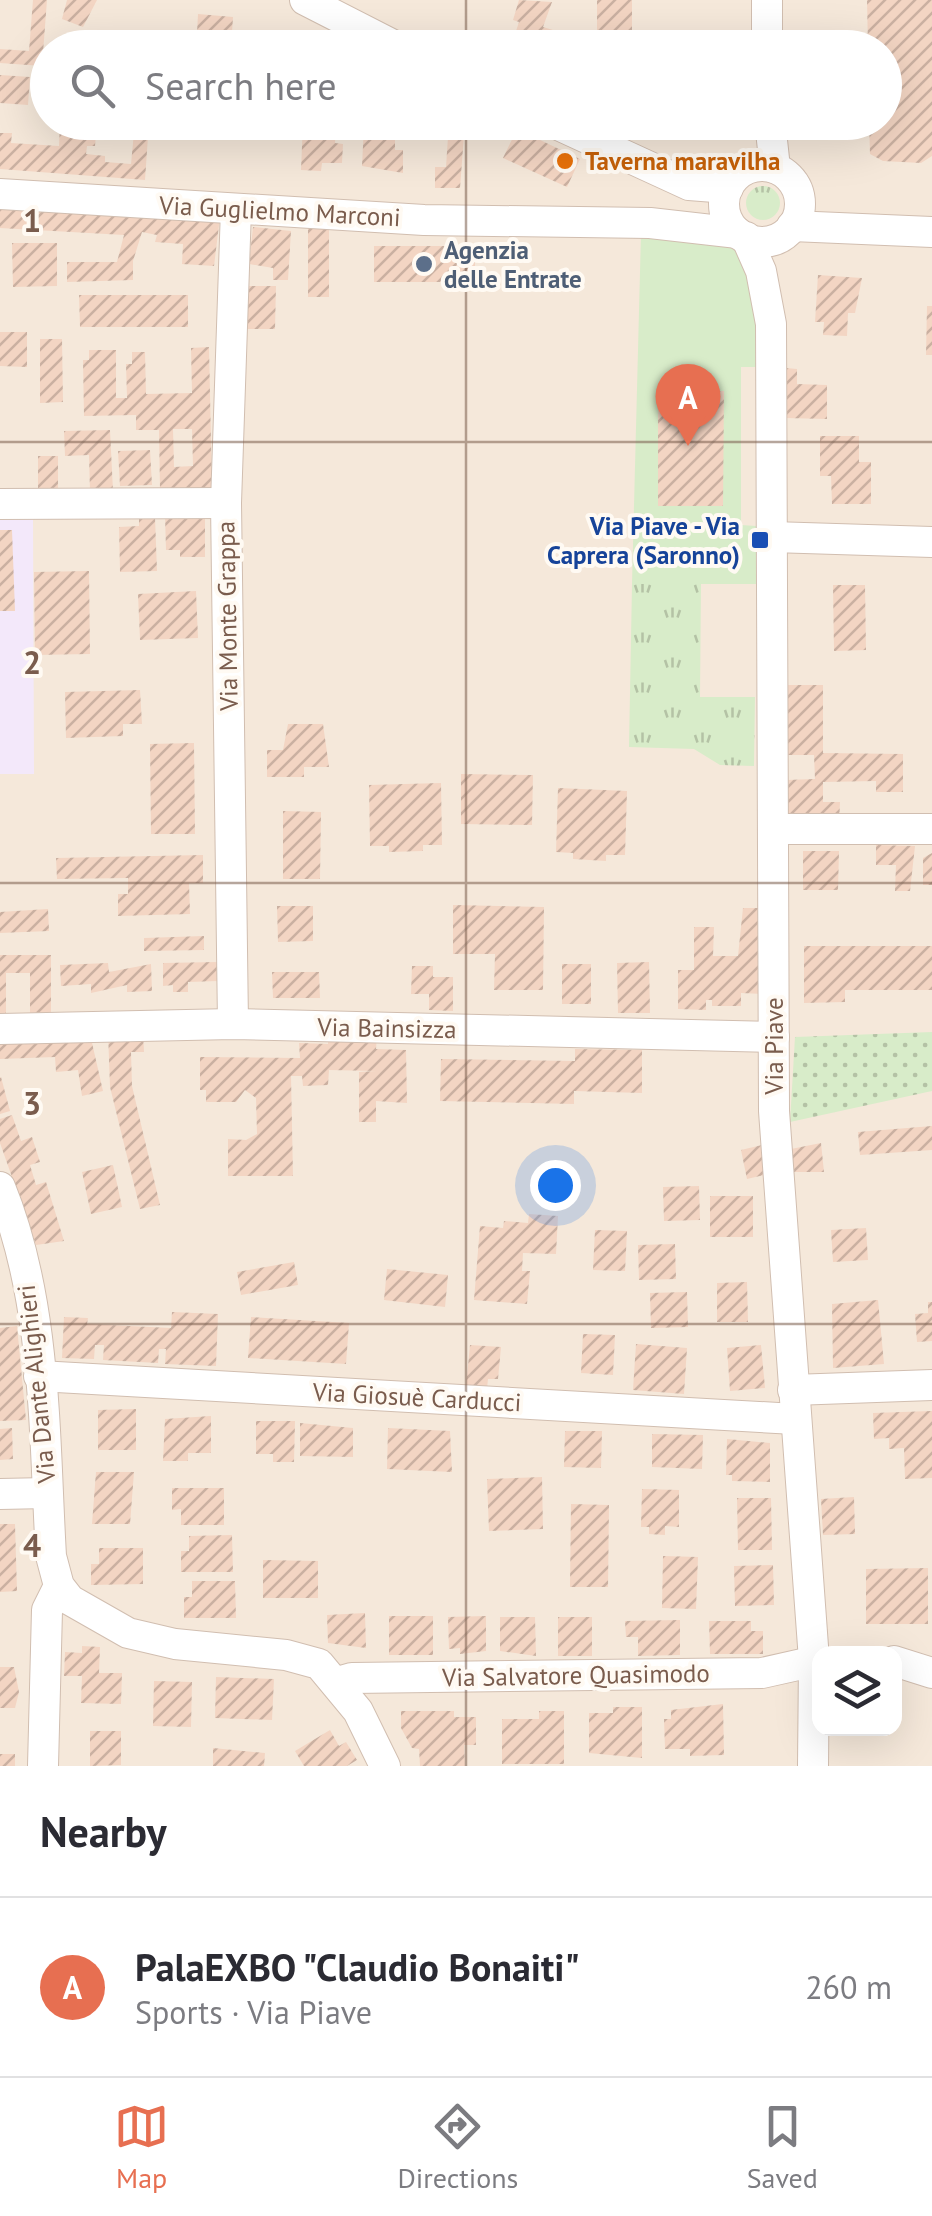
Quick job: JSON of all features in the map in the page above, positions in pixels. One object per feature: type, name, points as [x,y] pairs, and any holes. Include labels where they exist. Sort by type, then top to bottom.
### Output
[{"type":"street","points":[[305,0],[364,30]]},
{"type":"street","points":[[767,0],[767,30]]},
{"type":"street","points":[[591,140],[689,185],[728,188]]},
{"type":"street","points":[[763,140],[764,167]]},
{"type":"street","points":[[764,167],[768,140]]},
{"type":"street","points":[[791,221],[788,176],[764,167],[735,177],[728,188],[725,209],[742,235],[763,242],[791,221],[932,232]]},
{"type":"street","name":"Via Guglielmo Marconi","points":[[0,194],[424,220],[650,223],[742,235]]},
{"type":"street","name":"Via Monte Grappa","points":[[233,1024],[226,503],[236,209]]},
{"type":"street","name":"Via Piave","points":[[771,324],[791,221]]},
{"type":"street","name":"Via Piave","points":[[742,235],[761,271],[771,324],[777,1165],[816,1646]]},
{"type":"street","points":[[0,504],[226,503]]},
{"type":"street","points":[[772,538],[932,542]]},
{"type":"street","points":[[773,830],[932,829]]},
{"type":"street","name":"Via Bainsizza","points":[[0,1029],[233,1024],[774,1037]]},
{"type":"street","name":"Via Dante Alighieri","points":[[0,1187],[21,1260],[39,1376],[52,1556],[59,1586]]},
{"type":"street","name":"Via Giosuè Carducci","points":[[39,1376],[794,1405],[932,1384]]},
{"type":"street","points":[[0,1494],[48,1493]]},
{"type":"street","points":[[43,1766],[48,1610],[59,1586],[84,1610],[147,1640],[302,1658],[319,1664],[338,1682],[384,1766]]},
{"type":"street","name":"Via Salvatore Quasimodo","points":[[338,1682],[352,1678],[762,1673],[812,1661]]},
{"type":"street","points":[[902,1664],[932,1673]]},
{"type":"street","name":"Via Piave","points":[[813,1766],[814,1736]]},
{"type":"shaded area","points":[[0,0],[932,0],[932,1766],[0,1766]]},
{"type":"shaded area","points":[[0,517],[33,517],[34,774],[0,774]]},
{"type":"green space","points":[[763,186],[775,191],[780,203],[775,215],[763,220],[751,215],[746,203],[751,191]]},
{"type":"green space","points":[[641,233],[712,237],[730,244],[743,256],[751,272],[758,311],[758,367],[741,367],[741,525],[756,526],[756,584],[632,584]]},
{"type":"green space","points":[[701,583],[700,697],[755,697],[754,766],[720,765],[694,749],[629,747],[632,584]]},
{"type":"green space","points":[[932,1032],[932,1091],[790,1122],[795,1037]]},
{"type":"building","points":[[33,0],[47,0],[45,30],[31,30]]},
{"type":"building","points":[[67,0],[97,0],[83,27],[62,19]]},
{"type":"building","points":[[519,0],[552,2],[543,27],[553,30],[516,30],[519,22],[513,20]]},
{"type":"building","points":[[597,0],[632,0],[632,30],[597,30]]},
{"type":"building","points":[[867,0],[932,0],[932,156],[921,163],[883,161],[870,154],[870,140],[902,140],[902,30],[868,30]]},
{"type":"building","points":[[198,14],[233,17],[232,30],[197,30]]},
{"type":"building","points":[[30,38],[30,65],[0,63],[0,49],[29,51]]},
{"type":"building","points":[[0,75],[30,77],[28,105],[0,103]]},
{"type":"building","points":[[0,133],[12,133],[11,143],[59,146],[59,140],[96,140],[95,146],[87,146],[86,154],[105,156],[105,162],[131,164],[133,140],[148,140],[145,180],[0,169]]},
{"type":"building","points":[[302,140],[335,140],[343,144],[342,163],[322,163],[321,171],[301,170]]},
{"type":"building","points":[[363,140],[395,140],[395,150],[403,150],[403,173],[362,166]]},
{"type":"building","points":[[448,140],[464,140],[460,188],[435,188],[435,167],[446,167]]},
{"type":"building","points":[[512,140],[540,140],[580,159],[567,187],[503,158]]},
{"type":"building","points":[[0,201],[220,217],[214,266],[182,264],[183,244],[155,242],[157,235],[142,232],[133,261],[133,280],[67,282],[67,262],[117,262],[124,235],[0,228]]},
{"type":"building","points":[[253,227],[291,231],[288,280],[273,280],[273,268],[249,264]]},
{"type":"building","points":[[308,228],[329,228],[329,297],[308,297]]},
{"type":"building","points":[[12,243],[57,243],[57,286],[13,287]]},
{"type":"building","name":"Agenzia delle Entrate","points":[[374,246],[475,246],[475,282],[374,282]]},
{"type":"building","points":[[818,275],[862,278],[855,313],[848,313],[847,336],[823,335],[824,322],[815,322]]},
{"type":"building","points":[[246,286],[276,286],[275,329],[244,329]]},
{"type":"building","points":[[79,295],[188,295],[188,327],[80,327]]},
{"type":"building","points":[[927,306],[932,306],[932,355],[926,355]]},
{"type":"building","points":[[0,332],[27,332],[27,367],[0,366]]},
{"type":"building","points":[[40,339],[62,339],[63,402],[40,403]]},
{"type":"building","points":[[209,347],[212,489],[160,490],[159,430],[136,430],[136,415],[84,416],[83,360],[89,360],[89,350],[116,350],[116,398],[127,398],[126,364],[132,364],[132,352],[145,352],[146,394],[192,393],[191,348]],"holes":[[[173,429],[192,429],[193,466],[174,467]]]},
{"type":"building","points":[[786,368],[797,369],[797,384],[827,385],[827,419],[785,418]]},
{"type":"building","points":[[658,391],[724,391],[723,506],[658,506]]},
{"type":"building","points":[[110,430],[113,491],[90,492],[89,455],[65,456],[64,431]]},
{"type":"building","points":[[820,436],[859,436],[859,462],[871,462],[871,504],[832,504],[831,476],[820,476]]},
{"type":"building","points":[[150,450],[152,485],[120,486],[118,451]]},
{"type":"building","points":[[38,456],[58,456],[58,492],[38,492]]},
{"type":"building","points":[[165,515],[205,515],[205,557],[180,557],[180,550],[166,550]]},
{"type":"building","points":[[155,517],[157,571],[120,572],[119,527],[139,526],[139,518]]},
{"type":"building","points":[[0,530],[12,530],[15,611],[0,611]]},
{"type":"building","points":[[89,571],[90,654],[35,655],[34,572]]},
{"type":"building","points":[[833,585],[865,585],[866,650],[834,651]]},
{"type":"building","points":[[196,591],[198,638],[140,640],[138,594]]},
{"type":"building","points":[[786,685],[823,685],[823,753],[903,754],[903,792],[876,792],[876,781],[823,782],[823,802],[840,802],[839,824],[786,817],[786,780],[815,779],[814,755],[786,755]]},
{"type":"building","points":[[140,690],[142,724],[123,724],[123,736],[66,738],[65,692]]},
{"type":"building","points":[[288,724],[323,724],[329,767],[304,767],[304,777],[267,777],[267,750],[283,750]]},
{"type":"building","points":[[194,743],[195,834],[151,834],[150,744]]},
{"type":"building","points":[[461,774],[533,775],[532,825],[461,824]]},
{"type":"building","points":[[441,783],[442,845],[423,845],[423,851],[389,852],[389,846],[370,846],[369,785]]},
{"type":"building","points":[[558,788],[627,791],[625,855],[606,855],[606,861],[573,859],[573,853],[556,852]]},
{"type":"building","points":[[283,811],[321,812],[320,879],[283,879]]},
{"type":"building","points":[[876,845],[915,846],[910,891],[895,891],[896,865],[876,865]]},
{"type":"building","points":[[803,851],[839,851],[838,890],[803,890]]},
{"type":"building","points":[[932,853],[932,885],[923,885],[923,858]]},
{"type":"building","points":[[203,855],[203,883],[189,883],[190,914],[118,916],[118,894],[128,894],[128,878],[57,879],[56,858]]},
{"type":"building","points":[[453,905],[544,907],[543,990],[494,990],[495,954],[453,954]]},
{"type":"building","points":[[277,906],[313,906],[313,941],[278,942]]},
{"type":"building","points":[[743,908],[763,908],[763,994],[741,993],[741,1006],[712,1006],[712,1000],[706,1000],[706,1010],[678,1009],[678,970],[694,970],[694,927],[714,927],[713,956],[738,956]]},
{"type":"building","points":[[48,909],[49,931],[0,933],[0,912]]},
{"type":"building","points":[[204,936],[204,950],[144,951],[144,938]]},
{"type":"building","points":[[804,946],[932,946],[932,990],[845,990],[845,1002],[804,1003]]},
{"type":"building","points":[[0,955],[51,955],[51,1012],[30,1013],[30,973],[6,973],[6,1013],[0,1013]]},
{"type":"building","points":[[217,962],[218,981],[188,982],[188,992],[173,992],[173,985],[163,986],[163,963]]},
{"type":"building","points":[[649,962],[650,1013],[618,1013],[617,963]]},
{"type":"building","points":[[108,963],[109,972],[151,964],[152,991],[127,992],[127,985],[91,993],[91,984],[61,986],[60,965]]},
{"type":"building","points":[[562,964],[591,964],[591,1004],[562,1004]]},
{"type":"building","points":[[412,966],[433,966],[433,977],[453,977],[453,1011],[429,1010],[429,994],[411,994]]},
{"type":"building","points":[[272,972],[319,972],[320,998],[273,998]]},
{"type":"building","points":[[108,1032],[143,1032],[144,1052],[131,1052],[132,1086],[160,1205],[140,1209],[110,1087]]},
{"type":"building","points":[[90,1034],[103,1091],[82,1096],[78,1070],[56,1072],[55,1057],[0,1059],[0,1038]]},
{"type":"building","points":[[328,1034],[377,1035],[376,1049],[406,1050],[407,1103],[376,1101],[376,1122],[359,1122],[359,1072],[376,1071],[329,1070],[328,1085],[303,1086],[302,1076],[291,1076],[293,1176],[228,1176],[228,1139],[246,1140],[257,1134],[256,1098],[245,1090],[236,1102],[206,1102],[206,1090],[200,1090],[200,1057],[300,1058],[299,1043],[328,1044]]},
{"type":"building","points":[[575,1049],[642,1050],[642,1093],[574,1091],[574,1104],[440,1101],[441,1059],[575,1061]]},
{"type":"building","points":[[0,1078],[10,1111],[0,1114]]},
{"type":"building","points":[[12,1115],[21,1141],[32,1137],[40,1162],[30,1165],[36,1185],[46,1182],[64,1241],[36,1245],[0,1143],[0,1119]]},
{"type":"building","points":[[932,1126],[932,1150],[860,1155],[858,1132]]},
{"type":"building","points":[[821,1143],[824,1172],[789,1172],[786,1150]]},
{"type":"building","points":[[762,1145],[768,1174],[747,1179],[741,1150]]},
{"type":"building","points":[[113,1165],[122,1207],[91,1214],[82,1172]]},
{"type":"building","points":[[699,1186],[700,1220],[664,1221],[663,1187]]},
{"type":"building","points":[[710,1196],[753,1196],[753,1237],[710,1237]]},
{"type":"building","points":[[529,1214],[558,1216],[556,1254],[523,1253],[522,1271],[530,1271],[527,1304],[474,1300],[480,1226],[503,1228],[504,1221],[528,1223]]},
{"type":"building","points":[[866,1228],[868,1260],[833,1262],[831,1230]]},
{"type":"building","points":[[595,1230],[627,1231],[625,1271],[593,1270]]},
{"type":"building","points":[[675,1244],[676,1279],[639,1280],[638,1245]]},
{"type":"building","points":[[294,1262],[298,1285],[241,1295],[237,1272]]},
{"type":"building","points":[[387,1269],[448,1275],[445,1307],[384,1300]]},
{"type":"building","points":[[747,1282],[748,1322],[717,1322],[717,1283]]},
{"type":"building","points":[[687,1292],[688,1327],[651,1328],[650,1293]]},
{"type":"building","points":[[878,1300],[884,1364],[833,1368],[832,1304]]},
{"type":"building","points":[[928,1302],[932,1302],[932,1341],[917,1342],[915,1314],[928,1313]]},
{"type":"building","points":[[172,1312],[218,1314],[216,1366],[165,1364],[166,1349],[159,1349],[158,1363],[103,1360],[104,1345],[95,1345],[94,1359],[62,1358],[64,1317],[88,1318],[87,1324],[171,1328]]},
{"type":"building","points":[[251,1317],[349,1323],[346,1364],[248,1358]]},
{"type":"building","points":[[17,1326],[26,1420],[0,1421],[0,1328]]},
{"type":"building","points":[[583,1334],[615,1335],[613,1375],[581,1373]]},
{"type":"building","points":[[636,1344],[687,1348],[684,1394],[633,1390]]},
{"type":"building","points":[[470,1345],[501,1347],[498,1379],[488,1379],[487,1388],[466,1387]]},
{"type":"building","points":[[761,1345],[765,1388],[730,1391],[727,1348]]},
{"type":"building","points":[[136,1409],[136,1450],[98,1450],[98,1410]]},
{"type":"building","points":[[932,1411],[932,1478],[905,1479],[904,1448],[889,1449],[889,1438],[874,1439],[873,1413]]},
{"type":"building","points":[[211,1416],[211,1453],[188,1453],[188,1461],[163,1461],[165,1419]]},
{"type":"building","points":[[256,1421],[295,1421],[294,1462],[273,1462],[273,1454],[256,1454]]},
{"type":"building","points":[[300,1423],[353,1428],[353,1457],[300,1456]]},
{"type":"building","points":[[12,1428],[13,1459],[0,1460],[0,1429]]},
{"type":"building","points":[[388,1428],[450,1431],[452,1472],[387,1469]]},
{"type":"building","points":[[565,1431],[602,1431],[601,1468],[564,1467]]},
{"type":"building","points":[[652,1434],[703,1435],[702,1469],[652,1467]]},
{"type":"building","points":[[727,1439],[770,1443],[770,1482],[732,1481],[732,1475],[726,1475]]},
{"type":"building","points":[[96,1472],[134,1472],[130,1524],[92,1524]]},
{"type":"building","points":[[542,1477],[543,1529],[489,1531],[487,1479]]},
{"type":"building","points":[[172,1488],[224,1488],[224,1525],[181,1525],[181,1509],[172,1510]]},
{"type":"building","points":[[642,1489],[679,1490],[679,1527],[665,1526],[665,1535],[649,1534],[649,1527],[641,1527]]},
{"type":"building","points":[[854,1497],[855,1534],[823,1535],[821,1499]]},
{"type":"building","points":[[737,1498],[771,1498],[772,1550],[738,1550]]},
{"type":"building","points":[[571,1504],[609,1505],[608,1587],[570,1587]]},
{"type":"building","points":[[0,1524],[15,1524],[17,1591],[0,1592]]},
{"type":"building","points":[[232,1535],[233,1572],[181,1572],[181,1551],[189,1551],[189,1536]]},
{"type":"building","points":[[99,1548],[143,1548],[143,1584],[91,1585],[91,1564],[99,1564]]},
{"type":"building","points":[[663,1556],[698,1557],[696,1609],[662,1608]]},
{"type":"building","points":[[263,1560],[318,1561],[318,1598],[263,1598]]},
{"type":"building","points":[[773,1565],[774,1605],[735,1606],[734,1566]]},
{"type":"building","points":[[928,1568],[928,1624],[866,1624],[866,1569]]},
{"type":"building","points":[[192,1581],[235,1581],[236,1618],[184,1618],[184,1597],[192,1597]]},
{"type":"building","points":[[365,1613],[366,1648],[328,1643],[327,1615]]},
{"type":"building","points":[[389,1616],[433,1616],[433,1655],[389,1655]]},
{"type":"building","points":[[486,1616],[486,1651],[460,1654],[460,1648],[449,1649],[448,1617]]},
{"type":"building","points":[[500,1617],[535,1617],[536,1656],[500,1651]]},
{"type":"building","points":[[558,1617],[592,1617],[592,1656],[558,1656]]},
{"type":"building","points":[[680,1620],[680,1655],[638,1656],[638,1637],[626,1637],[625,1621]]},
{"type":"building","points":[[709,1621],[751,1621],[751,1631],[763,1631],[763,1654],[710,1654]]},
{"type":"building","points":[[82,1646],[100,1647],[99,1673],[122,1673],[121,1704],[81,1703],[82,1676],[64,1676],[65,1652],[82,1653]]},
{"type":"building","points":[[0,1667],[14,1667],[19,1692],[15,1708],[0,1708]]},
{"type":"building","points":[[216,1677],[274,1679],[272,1720],[215,1718]]},
{"type":"building","points":[[154,1681],[192,1682],[191,1727],[153,1726]]},
{"type":"building","points":[[723,1704],[724,1755],[690,1756],[690,1749],[665,1749],[664,1719],[671,1719],[671,1710]]},
{"type":"building","points":[[613,1707],[642,1707],[642,1758],[589,1753],[589,1713],[613,1713]]},
{"type":"building","points":[[401,1711],[454,1711],[454,1717],[476,1717],[476,1745],[464,1745],[465,1766],[420,1766],[419,1749],[412,1748],[401,1728]]},
{"type":"building","points":[[539,1711],[564,1711],[564,1764],[502,1764],[502,1719],[539,1719]]},
{"type":"building","points":[[330,1730],[339,1746],[346,1742],[357,1760],[347,1766],[304,1766],[295,1751]]},
{"type":"building","points":[[90,1731],[121,1731],[121,1765],[90,1766]]},
{"type":"building","points":[[213,1748],[265,1753],[264,1766],[213,1766]]},
{"type":"building","points":[[0,1754],[15,1754],[15,1766],[0,1766]]},
{"type":"place","name":"Taverna maravilha","points":[[565,161]]},
{"type":"place","name":"Agenzia delle Entrate","points":[[424,264]]},
{"type":"place","name":"PalaEXBO \"Claudio Bonaiti\"","points":[[688,446]]},
{"type":"place","name":"Via Piave - Via Caprera (Saronno)","points":[[760,540]]}]
